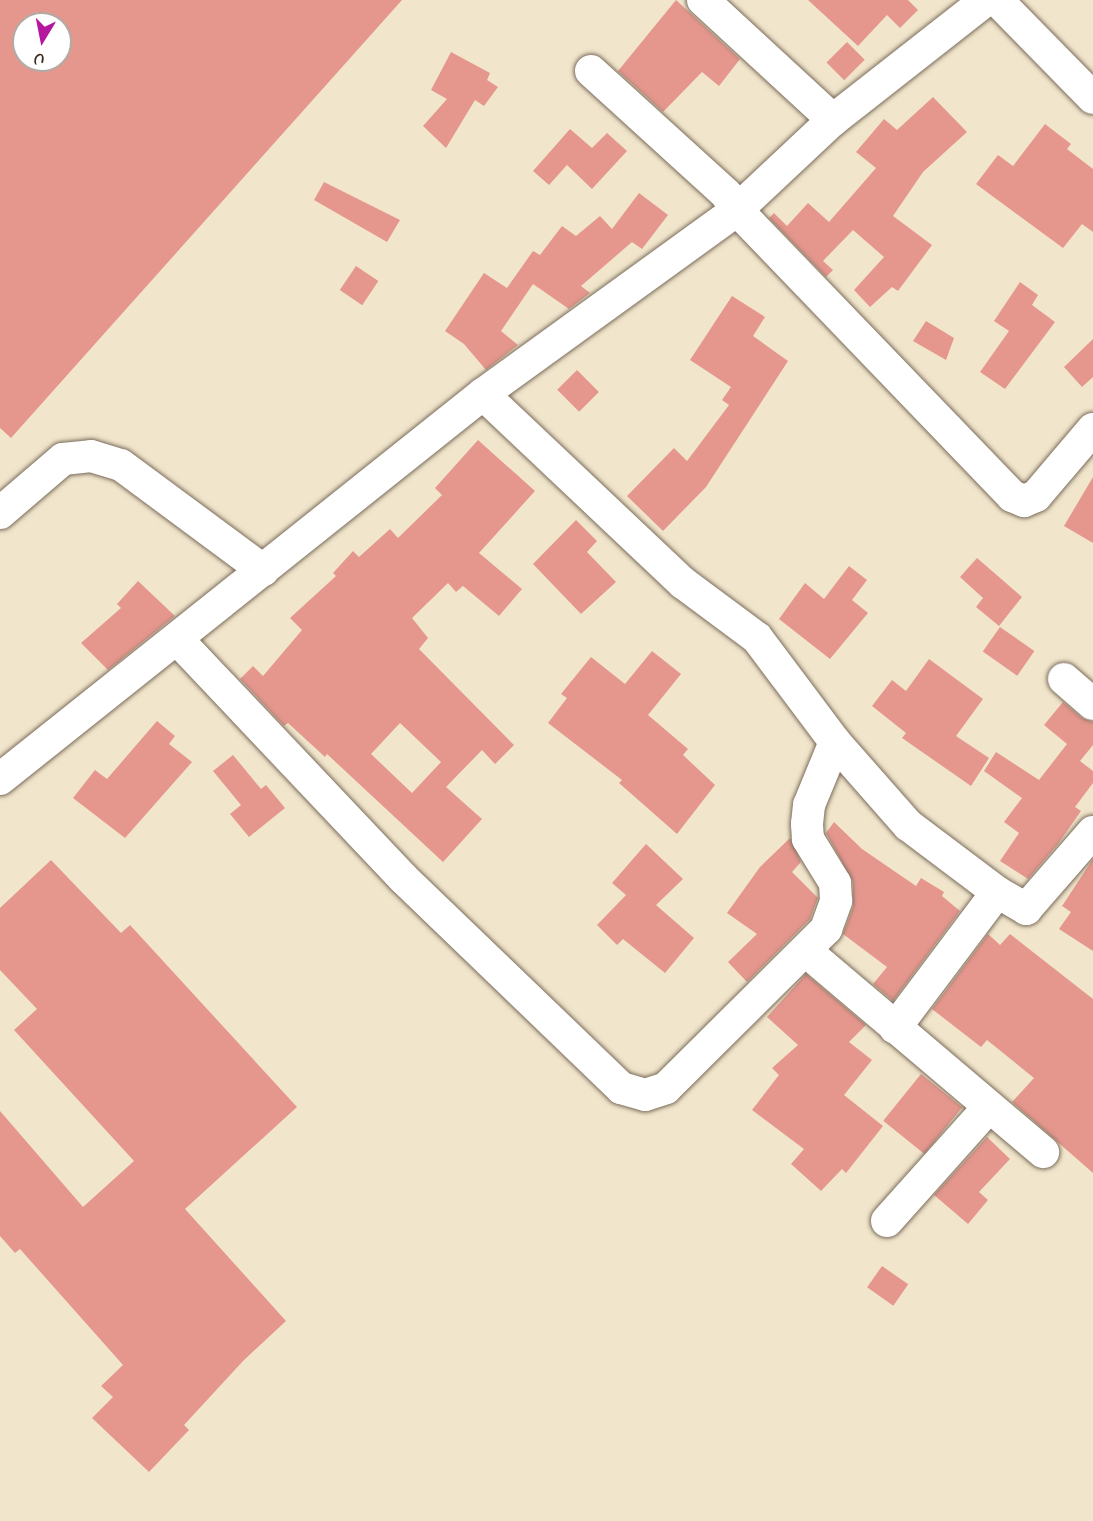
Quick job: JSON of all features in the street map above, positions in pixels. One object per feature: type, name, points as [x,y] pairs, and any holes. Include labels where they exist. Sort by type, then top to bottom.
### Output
[{"type":"street","points":[[703,0],[833,120]]},
{"type":"street","points":[[0,779],[483,394],[737,210],[833,120],[986,0]]},
{"type":"street","points":[[997,0],[1093,98]]},
{"type":"street","points":[[591,71],[659,129],[726,194],[737,210],[1012,496],[1024,501],[1036,496],[1093,429]]},
{"type":"street","points":[[483,394],[683,583],[757,638],[835,742],[908,825],[998,892],[1026,909],[1093,832]]},
{"type":"street","points":[[0,513],[63,459],[91,456],[121,465],[263,570]]},
{"type":"street","points":[[177,639],[403,878],[621,1088],[645,1095],[666,1088],[826,929],[836,901],[835,883],[808,839],[807,824],[809,805],[835,742]]},
{"type":"street","points":[[1064,679],[1093,704]]},
{"type":"street","points":[[895,1028],[998,892]]},
{"type":"street","points":[[806,951],[1043,1152]]},
{"type":"street","points":[[887,1221],[989,1107]]},
{"type":"building","points":[[0,0],[402,0],[11,438],[0,428]]},
{"type":"building","points":[[676,0],[740,59],[719,86],[702,72],[663,112],[618,71]]},
{"type":"building","points":[[808,0],[908,0],[918,10],[900,28],[887,15],[858,46]]},
{"type":"building","points":[[847,42],[865,60],[844,80],[826,63]]},
{"type":"building","points":[[451,52],[490,73],[487,80],[498,87],[484,106],[475,100],[446,148],[423,126],[447,99],[431,90]]},
{"type":"building","points":[[933,97],[967,132],[923,172],[893,216],[932,245],[898,291],[892,287],[870,307],[854,290],[884,257],[853,230],[823,261],[833,270],[826,277],[769,218],[774,213],[787,226],[808,203],[829,222],[876,168],[856,152],[884,119],[897,130]]},
{"type":"building","points":[[1045,124],[1071,144],[1067,149],[1093,169],[1093,232],[1082,224],[1063,248],[976,184],[998,155],[1013,166]]},
{"type":"building","points":[[570,129],[592,148],[607,133],[627,151],[592,189],[567,165],[549,185],[533,171]]},
{"type":"building","points":[[324,182],[400,220],[387,242],[314,200]]},
{"type":"building","points":[[639,193],[668,215],[642,249],[632,242],[581,286],[590,293],[569,309],[533,284],[501,331],[518,345],[486,370],[464,344],[445,331],[484,273],[507,288],[533,251],[540,255],[562,226],[576,236],[600,216],[612,229]]},
{"type":"building","points":[[356,266],[378,281],[362,305],[340,290]]},
{"type":"building","points":[[1020,282],[1038,295],[1032,305],[1055,322],[1005,389],[980,372],[1009,331],[994,321]]},
{"type":"building","points":[[732,296],[765,317],[753,336],[788,361],[706,487],[663,531],[627,496],[674,448],[687,461],[729,405],[722,400],[731,387],[690,360]]},
{"type":"building","points":[[926,321],[954,338],[946,360],[913,341]]},
{"type":"building","points":[[1093,339],[1093,377],[1082,387],[1064,367]]},
{"type":"building","points":[[577,370],[599,392],[579,412],[557,390]]},
{"type":"building","points":[[478,440],[535,491],[479,553],[522,589],[499,616],[463,586],[456,592],[448,583],[412,618],[428,638],[419,649],[514,745],[495,764],[482,750],[446,787],[482,819],[443,862],[327,754],[325,757],[288,723],[284,726],[240,679],[253,666],[263,676],[302,630],[290,618],[336,576],[333,573],[353,551],[359,557],[390,529],[398,538],[442,495],[435,488]],"holes":[[[400,723],[441,762],[412,793],[371,754]]]},
{"type":"building","points":[[1093,477],[1093,543],[1064,526]]},
{"type":"building","points":[[576,520],[597,541],[587,552],[616,582],[581,614],[533,564]]},
{"type":"building","points":[[977,558],[1022,597],[999,626],[976,607],[983,598],[960,577]]},
{"type":"building","points":[[849,566],[867,580],[852,600],[868,613],[830,659],[779,619],[805,583],[824,599]]},
{"type":"building","points":[[138,581],[175,616],[108,670],[81,643],[121,608],[117,604]]},
{"type":"building","points":[[1000,627],[1034,651],[1017,676],[983,652]]},
{"type":"building","points":[[652,651],[681,674],[648,715],[688,749],[683,755],[715,785],[677,834],[619,783],[622,780],[548,723],[567,698],[561,694],[591,657],[625,684]]},
{"type":"building","points":[[929,659],[983,699],[956,736],[989,758],[971,786],[902,738],[906,733],[872,706],[892,680],[906,691]]},
{"type":"building","points":[[1063,702],[1082,718],[1093,722],[1093,745],[1080,761],[1093,771],[1093,783],[1075,807],[1081,811],[1058,844],[1028,879],[1000,861],[1019,833],[1004,822],[1022,798],[984,771],[996,752],[1039,780],[1067,744],[1044,725]]},
{"type":"building","points":[[157,721],[175,736],[169,744],[192,762],[125,838],[73,798],[95,770],[107,779]]},
{"type":"building","points":[[233,755],[261,789],[266,785],[285,808],[249,837],[230,814],[241,805],[213,771]]},
{"type":"building","points":[[834,822],[862,849],[916,886],[921,878],[944,892],[942,896],[960,911],[893,1001],[873,984],[887,967],[843,934],[853,907],[853,882],[826,833]]},
{"type":"building","points":[[790,838],[801,862],[792,872],[818,898],[810,919],[747,982],[728,962],[757,934],[727,913],[760,867]]},
{"type":"building","points":[[646,844],[683,879],[656,905],[694,938],[665,973],[623,939],[617,945],[597,925],[626,895],[612,883]]},
{"type":"building","points":[[1093,859],[1093,951],[1059,929],[1071,912],[1062,906]]},
{"type":"building","points":[[51,860],[121,933],[130,925],[297,1107],[185,1209],[286,1321],[244,1360],[184,1425],[189,1430],[149,1472],[92,1418],[113,1397],[101,1386],[123,1365],[20,1249],[15,1253],[0,1236],[0,1111],[83,1207],[134,1161],[14,1030],[37,1009],[0,970],[0,908]]},
{"type":"building","points":[[988,934],[1000,945],[1010,934],[1093,999],[1093,1173],[1012,1102],[1034,1078],[987,1040],[981,1047],[932,1009]]},
{"type":"building","points":[[806,974],[866,1025],[849,1042],[872,1060],[844,1095],[883,1126],[846,1173],[842,1169],[821,1191],[791,1164],[804,1149],[752,1110],[779,1075],[772,1068],[798,1045],[767,1017]]},
{"type":"building","points":[[921,1074],[962,1107],[924,1154],[883,1121]]},
{"type":"building","points":[[987,1137],[1010,1159],[979,1192],[988,1200],[968,1224],[934,1195]]},
{"type":"building","points":[[882,1266],[908,1284],[893,1306],[867,1287]]}]
